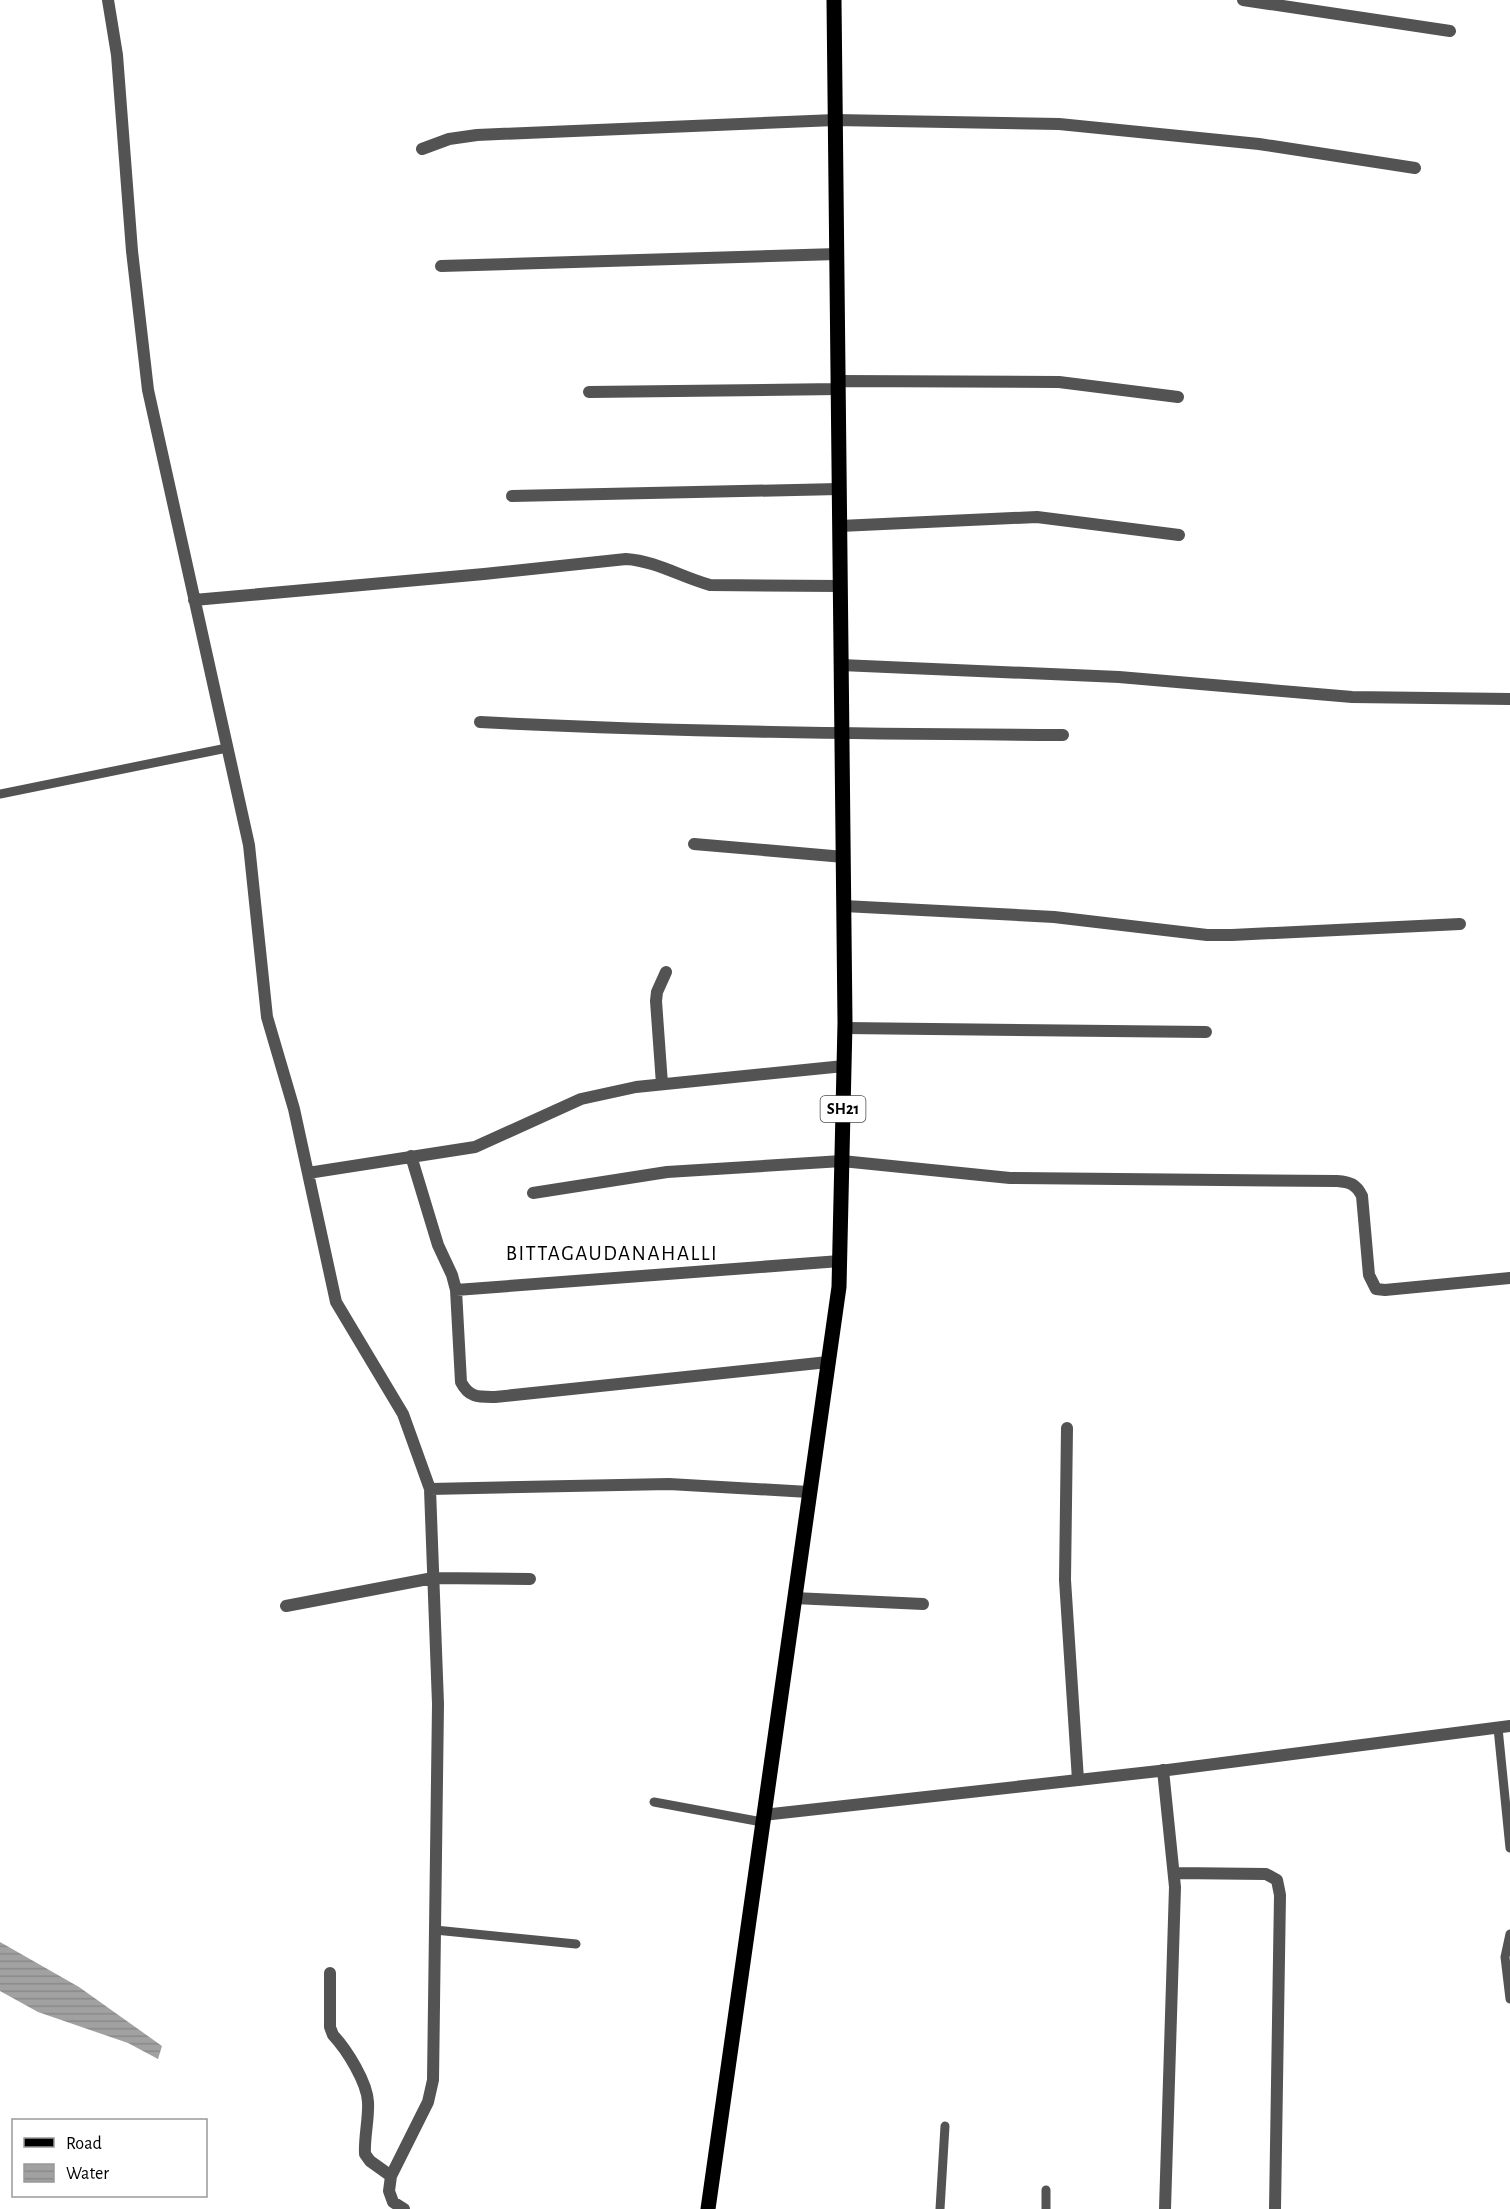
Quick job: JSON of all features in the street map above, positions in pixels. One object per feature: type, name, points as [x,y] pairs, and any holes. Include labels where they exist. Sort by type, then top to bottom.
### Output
[{"type":"main road","name":"SH21","points":[[708,2209],[840,1287],[845,1028],[834,0]]},
{"type":"street","points":[[108,0],[117,55],[132,251],[148,390],[250,855],[267,1017],[294,1109],[336,1302],[403,1414],[430,1488],[438,1704],[433,2080],[431,2092],[391,2176],[389,2191],[393,2202],[404,2209]]},
{"type":"street","points":[[1243,0],[1450,31]]},
{"type":"street","points":[[422,149],[450,139],[477,135],[835,120],[1059,124],[1259,144],[1414,168]]},
{"type":"street","points":[[441,266],[837,254]]},
{"type":"street","points":[[589,392],[1059,382],[1178,397]]},
{"type":"street","points":[[512,496],[839,489]]},
{"type":"street","points":[[840,526],[1037,517],[1179,535]]},
{"type":"street","points":[[194,600],[626,559],[644,560],[710,585],[840,586]]},
{"type":"street","points":[[841,665],[1119,677],[1352,697],[1510,699]]},
{"type":"street","points":[[480,722],[842,734],[1063,735]]},
{"type":"street","points":[[694,844],[844,857]]},
{"type":"street","points":[[844,906],[1054,917],[1223,935],[1460,924]]},
{"type":"street","points":[[662,1084],[656,1001],[657,992],[666,972]]},
{"type":"street","points":[[845,1028],[1206,1032]]},
{"type":"street","points":[[308,1173],[475,1147],[581,1099],[636,1087],[844,1066]]},
{"type":"street","points":[[411,1156],[438,1245],[452,1275],[456,1290],[461,1382],[465,1391],[476,1396],[495,1397],[828,1362]]},
{"type":"street","points":[[533,1193],[667,1172],[842,1161],[1010,1178],[1349,1182],[1357,1187],[1362,1196],[1369,1275],[1376,1289],[1510,1278]]},
{"type":"street","points":[[456,1290],[840,1261]]},
{"type":"street","points":[[1067,1428],[1065,1580],[1078,1780]]},
{"type":"street","points":[[430,1488],[669,1484],[809,1492]]},
{"type":"street","points":[[286,1606],[433,1578],[530,1579]]},
{"type":"street","points":[[794,1598],[922,1604]]},
{"type":"street","points":[[763,1818],[1504,1727]]},
{"type":"street","points":[[1163,1770],[1175,1873],[1165,2209]]},
{"type":"street","points":[[1175,1873],[1266,1874],[1277,1880],[1280,1895],[1275,2209]]},
{"type":"street","points":[[330,1972],[330,2027],[363,2081],[366,2090],[368,2103],[365,2154],[370,2161],[391,2176]]},
{"type":"lane","points":[[0,794],[227,748]]},
{"type":"lane","points":[[1504,1727],[1510,1848]]},
{"type":"lane","points":[[654,1802],[763,1818]]},
{"type":"lane","points":[[435,1930],[576,1944]]},
{"type":"lane","points":[[1510,1934],[1505,1957],[1510,1999]]},
{"type":"lane","points":[[940,2209],[945,2126]]},
{"type":"lane","points":[[1046,2190],[1046,2209]]},
{"type":"water","points":[[0,1942],[79,1987],[162,2046],[158,2059],[128,2043],[38,2012],[0,1991]]},
{"type":"district","name":"BITTAGAUDANAHALLI","points":[[612,1253]]}]
